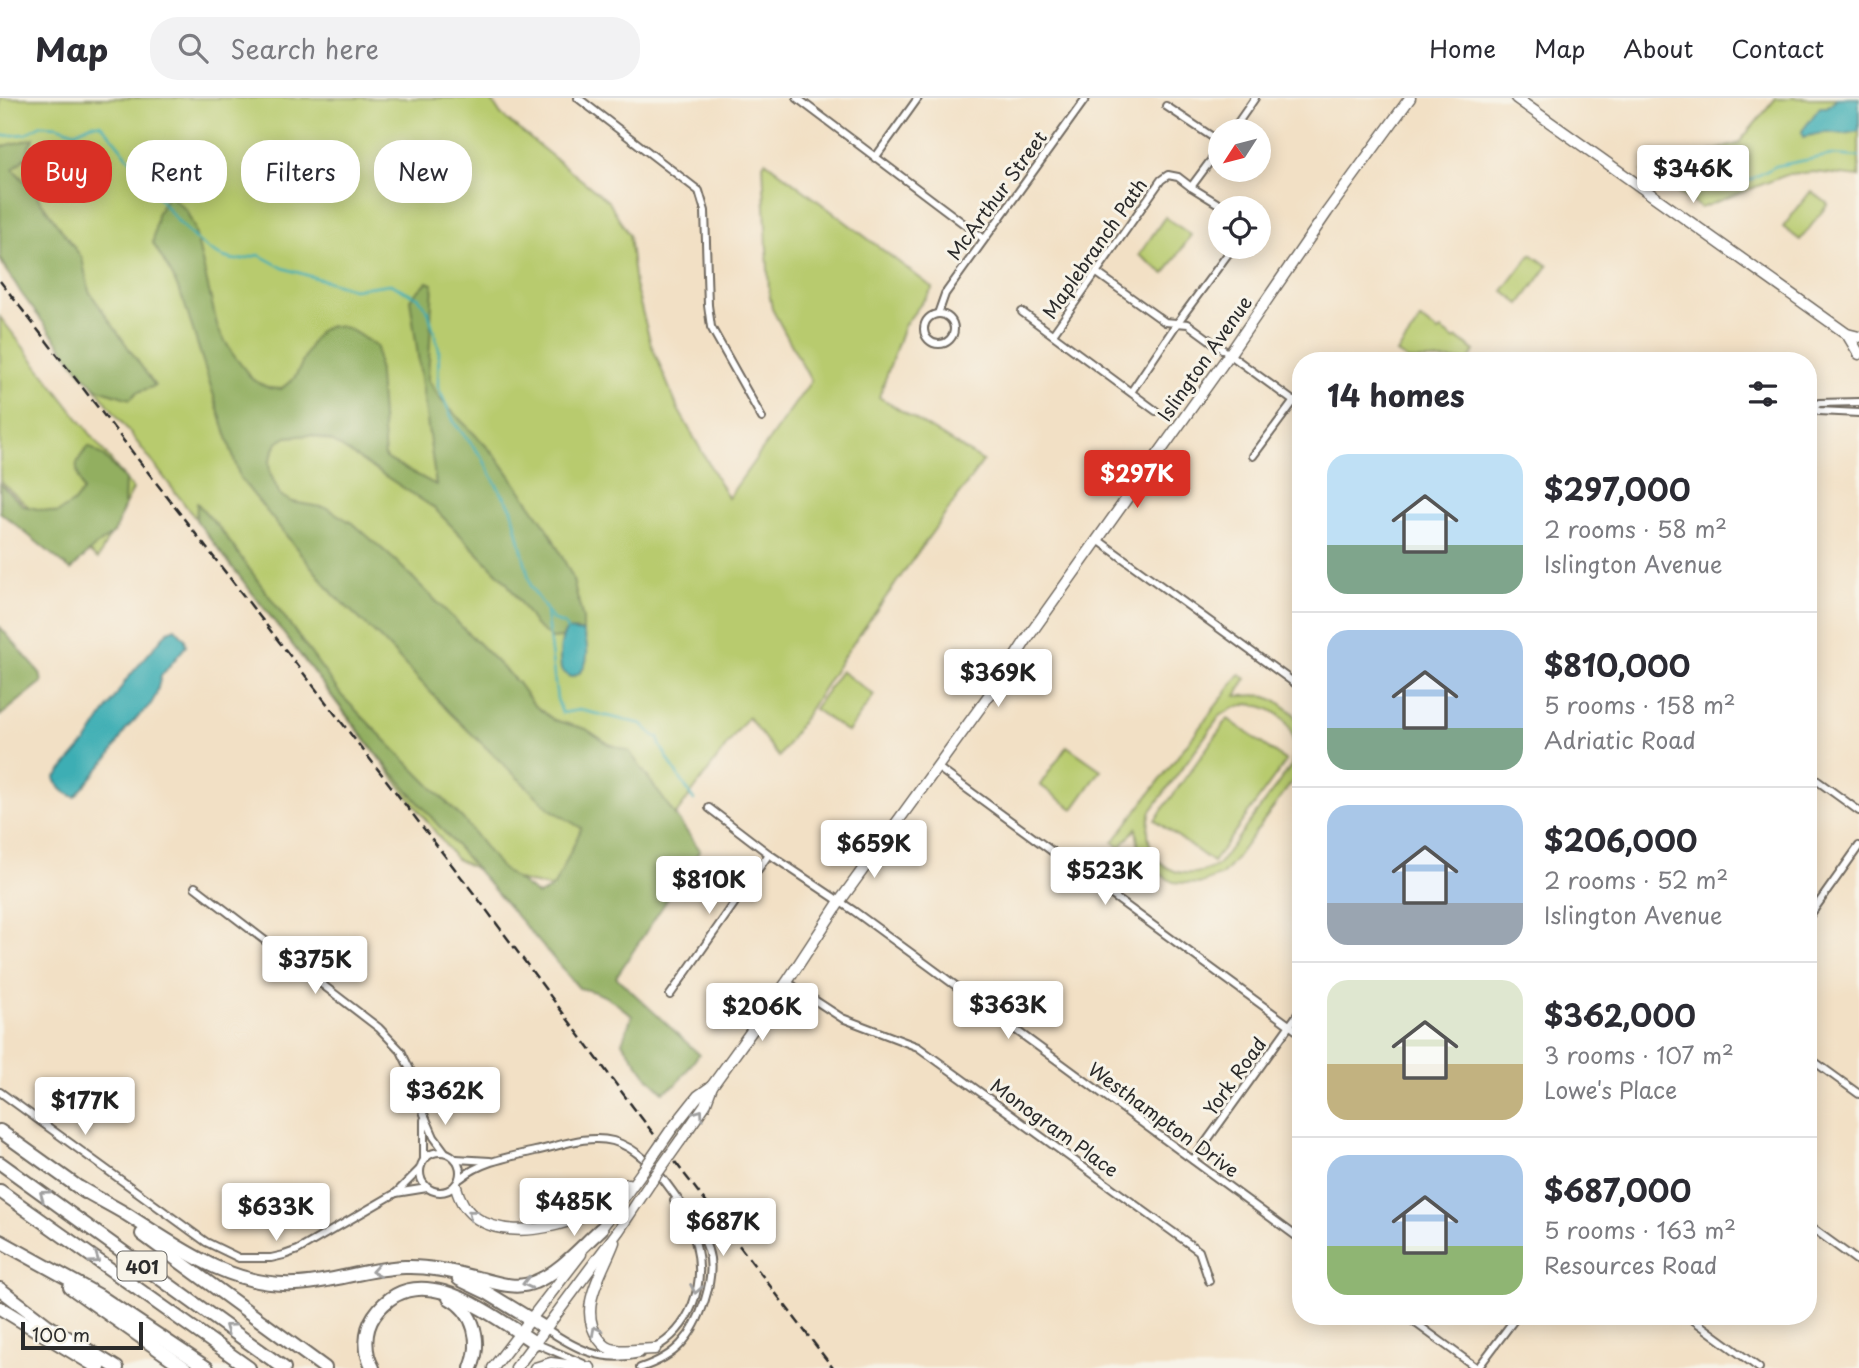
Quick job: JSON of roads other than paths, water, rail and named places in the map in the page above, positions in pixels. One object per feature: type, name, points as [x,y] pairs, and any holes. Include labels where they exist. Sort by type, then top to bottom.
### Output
[{"type":"highway","name":"401","points":[[0,1131],[325,1368]]},
{"type":"highway","name":"401","points":[[0,1163],[284,1368]]},
{"type":"highway","points":[[80,1188],[195,1259],[217,1269],[265,1283],[320,1283],[404,1267],[433,1268],[509,1286],[528,1285],[553,1272],[601,1228]]},
{"type":"highway","name":"401","points":[[0,1191],[249,1368]]},
{"type":"highway","name":"401","points":[[0,1241],[97,1295],[207,1368]]},
{"type":"highway","points":[[18,1251],[185,1368]]},
{"type":"highway","points":[[433,1268],[486,1292],[545,1328]]},
{"type":"highway","points":[[0,1289],[47,1325],[117,1368]]},
{"type":"highway","points":[[373,1368],[367,1347],[367,1331],[390,1297],[416,1289],[433,1290],[467,1300],[534,1343]]},
{"type":"highway","points":[[433,1290],[454,1300],[466,1311],[474,1324],[475,1358],[471,1368]]},
{"type":"highway","points":[[0,1308],[99,1368]]},
{"type":"main road","name":"Islington Avenue","points":[[516,1368],[619,1230],[705,1105],[712,1086],[787,982],[839,901],[937,767],[1229,355],[1321,220],[1410,98]]},
{"type":"main road","points":[[1516,98],[1847,334],[1859,337]]},
{"type":"main road","points":[[1847,334],[1859,354]]},
{"type":"main road","name":"Islington Avenue","points":[[492,1368],[601,1228],[671,1130],[698,1096],[712,1086]]},
{"type":"main road","points":[[458,1182],[459,1200],[467,1212],[488,1226],[511,1230],[558,1224],[593,1210],[642,1172]]},
{"type":"main road","points":[[619,1230],[592,1296],[589,1319],[596,1335],[606,1347],[618,1351],[654,1349]]},
{"type":"main road","points":[[535,1368],[551,1363],[592,1368]]},
{"type":"street","points":[[578,98],[699,191],[705,211],[708,316],[711,327],[762,418]]},
{"type":"street","points":[[797,98],[984,239]]},
{"type":"street","points":[[875,158],[918,98]]},
{"type":"street","name":"McArthur Street","points":[[938,314],[945,315],[954,326],[949,340],[943,344],[929,341],[923,327],[926,320],[938,314],[942,298],[1086,98]]},
{"type":"street","points":[[1240,119],[1255,98]]},
{"type":"street","points":[[1166,106],[1208,134]]},
{"type":"street","points":[[1191,187],[1208,164]]},
{"type":"street","name":"Maplebranch Path","points":[[1053,334],[1161,180],[1168,175],[1178,177],[1208,198]]},
{"type":"street","points":[[1131,392],[1224,259]]},
{"type":"street","points":[[1097,273],[1165,322],[1188,324],[1292,400]]},
{"type":"street","name":"Maplebranch Path","points":[[1022,312],[1156,411]]},
{"type":"street","points":[[1848,404],[1859,396]]},
{"type":"street","points":[[1817,404],[1859,402]]},
{"type":"street","points":[[1253,456],[1292,410]]},
{"type":"street","points":[[1817,410],[1859,413]]},
{"type":"street","points":[[1098,540],[1292,681]]},
{"type":"street","points":[[937,767],[1290,1025]]},
{"type":"street","points":[[1817,781],[1859,811]]},
{"type":"street","name":"Westhampton Drive","points":[[709,808],[1292,1233]]},
{"type":"street","points":[[1817,905],[1859,846]]},
{"type":"street","points":[[670,995],[769,854]]},
{"type":"street","points":[[195,887],[379,1028],[401,1051],[415,1080],[434,1138],[445,1152],[456,1159],[461,1168],[458,1182]]},
{"type":"street","name":"Monogram Place","points":[[787,982],[842,1018],[918,1047],[1199,1251],[1209,1281]]},
{"type":"street","name":"York Road","points":[[1193,1160],[1292,1022]]},
{"type":"street","points":[[1817,1064],[1859,1094]]},
{"type":"street","points":[[0,1092],[206,1242],[239,1258],[271,1258],[298,1250],[396,1193],[420,1169],[424,1159],[424,1114]]},
{"type":"street","points":[[420,1169],[421,1180],[427,1188],[437,1193],[447,1192],[470,1171],[495,1160],[594,1138],[632,1147],[664,1180],[698,1228],[709,1252],[709,1286],[699,1315],[682,1343],[670,1354],[640,1368]]},
{"type":"street","points":[[424,1159],[433,1153],[445,1152]]},
{"type":"street","points":[[456,1159],[495,1160]]},
{"type":"street","points":[[545,1328],[567,1343],[614,1359],[654,1349],[666,1342],[683,1323],[698,1288],[699,1262],[696,1242],[664,1180]]},
{"type":"street","points":[[396,1193],[427,1188]]},
{"type":"street","points":[[1817,1232],[1859,1262]]},
{"type":"street","points":[[1418,1325],[1478,1368],[1510,1325]]},
{"type":"street","points":[[1700,1325],[1759,1368]]},
{"type":"street","points":[[534,1343],[592,1368]]},
{"type":"water","points":[[1837,98],[1859,98],[1859,131],[1845,134],[1827,132],[1803,137],[1802,131],[1820,107],[1827,107]]},
{"type":"water","points":[[175,628],[185,639],[186,646],[161,676],[151,704],[127,728],[109,757],[75,797],[65,792],[55,778],[87,741],[126,680],[168,631]]},
{"type":"water","points":[[567,630],[583,632],[587,645],[585,665],[577,675],[570,677],[561,670],[560,660],[561,644]]},
{"type":"waterway","points":[[0,136],[26,134],[41,125],[58,126],[75,132],[92,124],[100,124],[162,203],[199,242],[218,255],[237,260],[259,255],[283,268],[353,289],[390,284],[419,298],[428,311],[439,349],[438,387],[455,424],[482,457],[512,509],[531,587],[553,620],[565,625],[567,630]]},
{"type":"waterway","points":[[1677,179],[1744,183],[1776,166],[1832,155],[1859,157]]},
{"type":"waterway","points":[[546,612],[557,699],[562,713],[580,710],[642,724],[655,737],[659,737],[660,745],[678,776]]},
{"type":"waterway","points":[[680,778],[694,800]]},
{"type":"railway","points":[[0,281],[479,900],[833,1368]]}]
